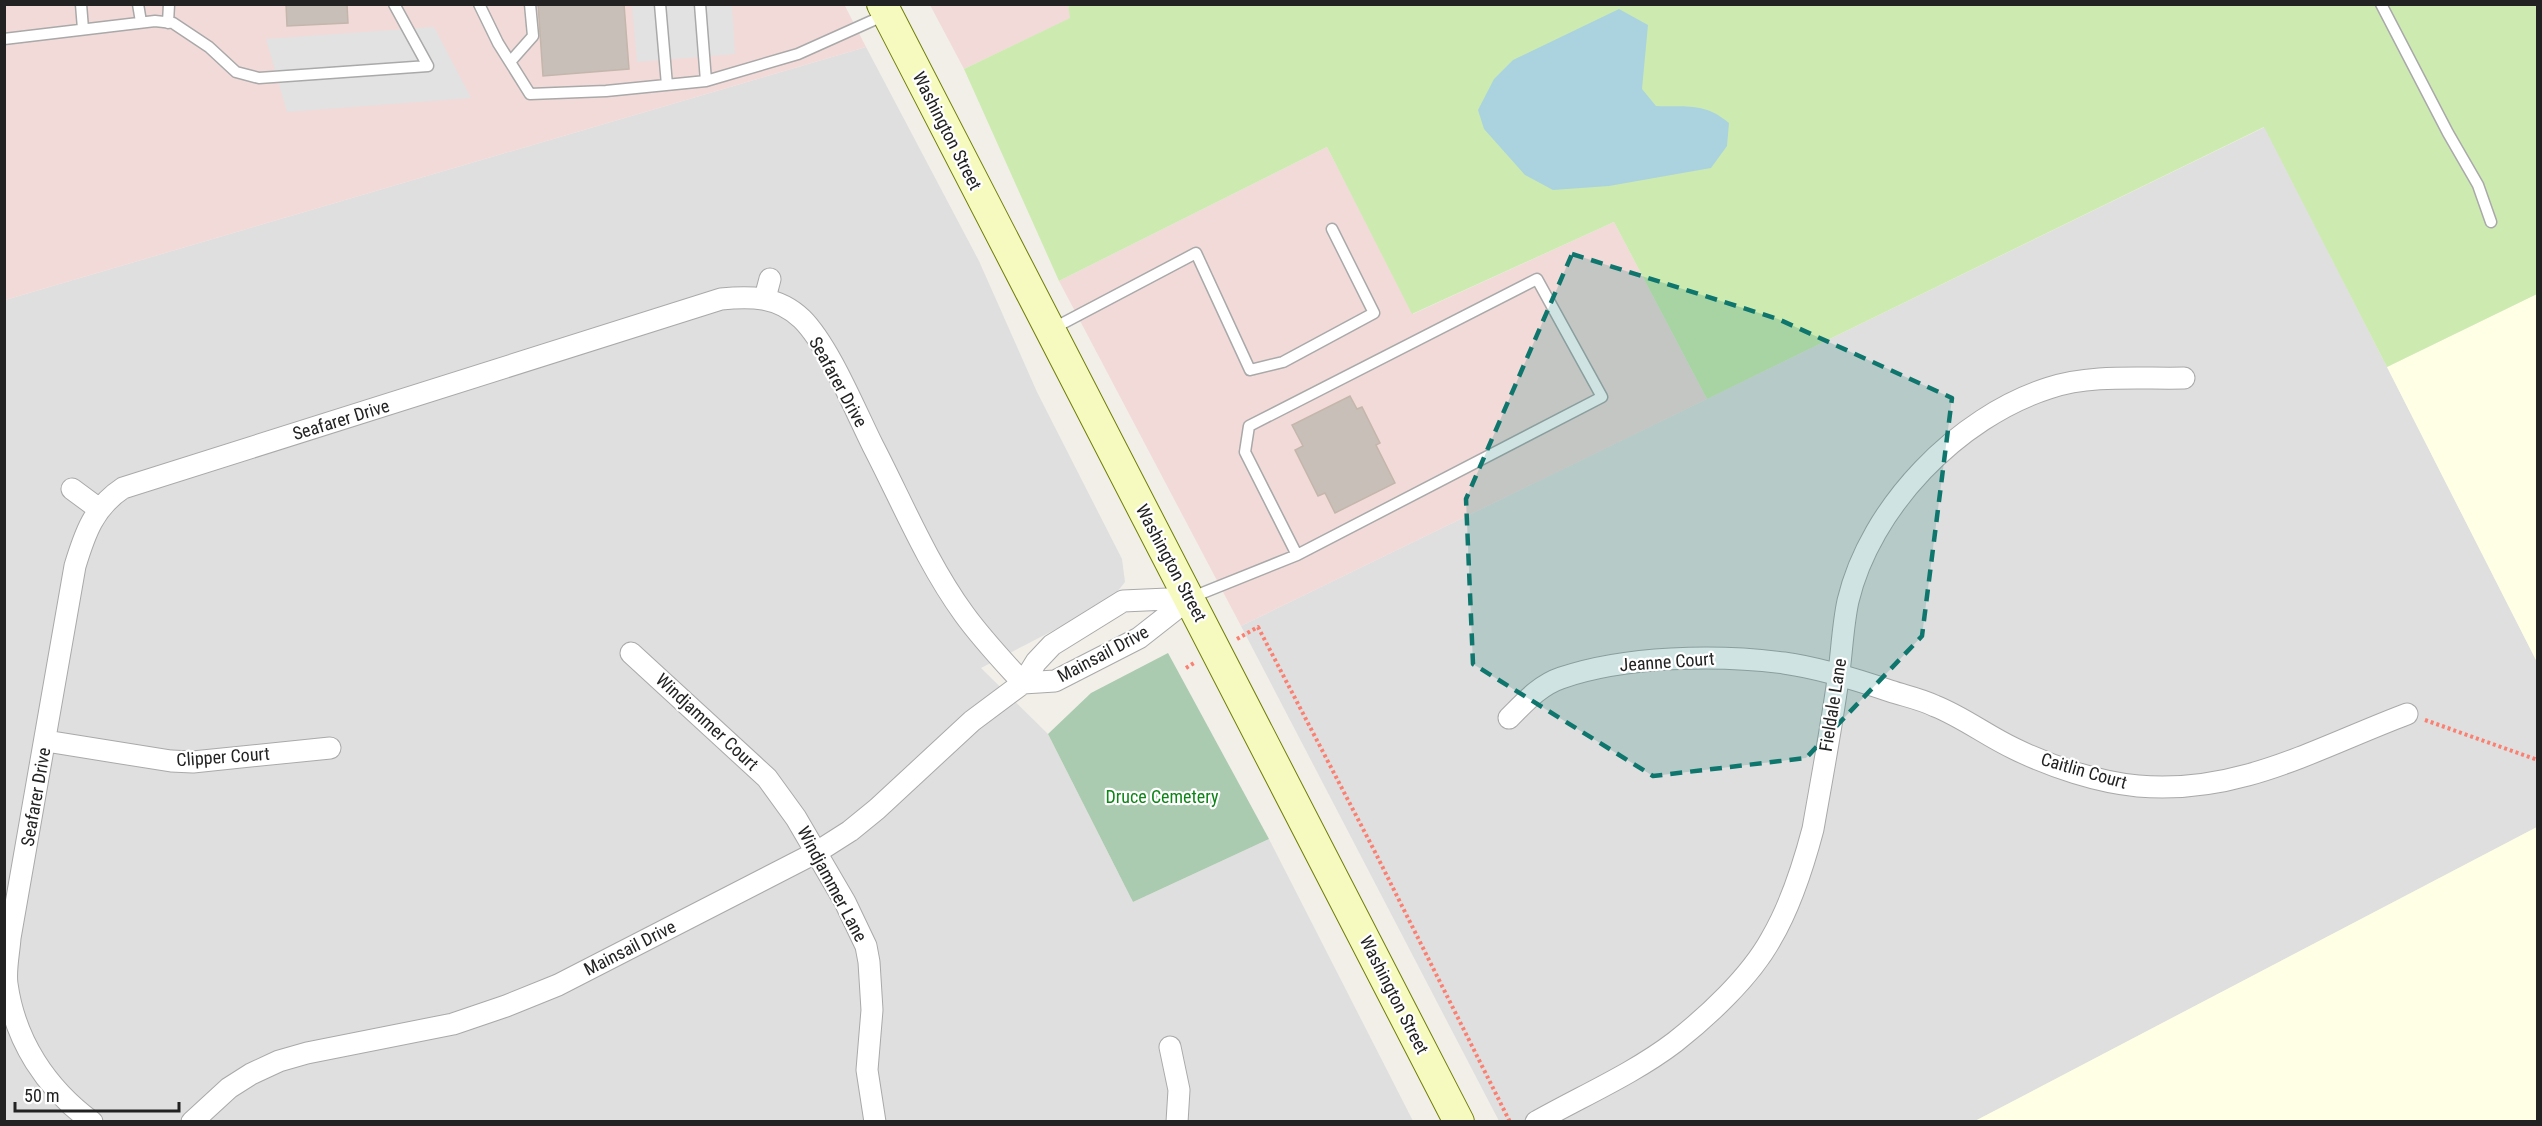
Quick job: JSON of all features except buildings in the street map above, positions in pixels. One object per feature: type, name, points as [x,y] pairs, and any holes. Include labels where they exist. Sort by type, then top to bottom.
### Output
[{"type":"main road","name":"Washington Street","points":[[889,8],[1049,331],[1190,598],[1459,1122]]},
{"type":"street","name":"Seafarer Drive","points":[[92,1122],[77,1111],[49,1083],[35,1064],[20,1033],[7,983],[11,897],[46,741],[75,566],[83,541],[99,509],[108,498],[123,488],[721,299],[750,296],[767,289],[803,320],[827,355],[936,571],[982,638],[1023,683]]},
{"type":"street","name":"Fieldale Lane","points":[[1536,1122],[1638,1066],[1674,1043],[1740,980],[1770,941],[1797,883],[1813,829],[1839,674],[1848,601],[1861,561],[1879,528],[1916,477],[1941,450],[1971,426],[2014,402],[2050,387],[2096,379],[2184,378]]},
{"type":"street","points":[[72,489],[99,509]]},
{"type":"street","name":"Mainsail Drive","points":[[1023,683],[1055,681],[1139,638],[1190,598]]},
{"type":"street","name":"Mainsail Drive","points":[[192,1122],[229,1088],[251,1074],[279,1061],[307,1053],[453,1024],[506,1006],[558,985],[817,852],[877,809],[972,721],[1023,683],[1036,662],[1052,645],[1123,601],[1190,598]]},
{"type":"street","name":"Windjammer Court","points":[[631,653],[742,753],[768,778],[779,794]]},
{"type":"street","name":"Jeanne Court","points":[[1509,718],[1537,691],[1560,678],[1606,667],[1669,659],[1733,659],[1785,663],[1839,674]]},
{"type":"street","name":"Caitlin Court","points":[[1839,674],[1935,706],[2015,749],[2055,765],[2098,779],[2138,786],[2184,786],[2236,780],[2280,766],[2338,740],[2407,714]]},
{"type":"street","name":"Clipper Court","points":[[46,741],[182,762],[330,748]]},
{"type":"street","name":"Windjammer Lane","points":[[779,794],[817,852],[866,946],[872,1010],[867,1070],[875,1122]]},
{"type":"street","points":[[1170,1047],[1179,1090],[1177,1122]]},
{"type":"lane","points":[[81,4],[83,29]]},
{"type":"lane","points":[[138,4],[141,22]]},
{"type":"lane","points":[[168,23],[170,4]]},
{"type":"lane","points":[[4,39],[141,22],[168,23],[186,31],[209,47],[236,72],[259,78],[428,66],[394,4]]},
{"type":"lane","points":[[479,4],[530,94],[606,91],[705,81],[798,54],[889,8]]},
{"type":"lane","points":[[510,62],[533,36],[530,4]]},
{"type":"lane","points":[[660,4],[667,85]]},
{"type":"lane","points":[[700,4],[705,81]]},
{"type":"lane","points":[[2381,4],[2448,133],[2478,184],[2491,222]]},
{"type":"lane","points":[[1049,331],[1196,253],[1250,370],[1283,362],[1374,312],[1332,229]]},
{"type":"lane","points":[[1190,598],[1297,555],[1602,398],[1537,279],[1249,426],[1245,452],[1297,555]]},
{"type":"path","points":[[1248,633],[1258,627],[1374,850],[1510,1122]]},
{"type":"path","points":[[2407,714],[2538,760]]},
{"type":"highlighted area","points":[[1572,254],[1778,319],[1952,398],[1922,636],[1806,758],[1653,776],[1473,664],[1466,499]]},
{"type":"shaded area","points":[[844,4],[866,47],[5,300],[5,5]]},
{"type":"shaded area","points":[[632,5],[732,5],[735,54],[637,62]]},
{"type":"shaded area","points":[[930,5],[1068,5],[1071,18],[964,69]]},
{"type":"shaded area","points":[[434,27],[471,98],[287,112],[266,39]]},
{"type":"shaded area","points":[[866,47],[979,261],[1037,392],[1122,559],[1125,582],[1110,601],[981,668],[1048,734],[1133,902],[1269,839],[1413,1121],[5,1122],[5,300]]},
{"type":"shaded area","points":[[2265,127],[2537,662],[2537,827],[1975,1121],[1499,1121],[1241,626]]},
{"type":"shaded area","points":[[1327,147],[1413,314],[1614,222],[1707,399],[1241,626],[1059,281]]},
{"type":"shaded area","points":[[2537,294],[2537,662],[2387,367]]},
{"type":"shaded area","points":[[2537,827],[2537,1121],[1975,1121]]},
{"type":"green space","points":[[1068,4],[2537,5],[2537,294],[2387,367],[2264,127],[1707,399],[1614,222],[1412,314],[1327,147],[1059,281],[964,69],[1070,18]]},
{"type":"green space","name":"Druce Cemetery","points":[[1168,653],[1269,839],[1133,902],[1048,734],[1091,693]]},
{"type":"water","points":[[1619,9],[1648,25],[1642,89],[1656,106],[1694,107],[1720,116],[1729,123],[1727,146],[1711,168],[1609,186],[1553,190],[1525,175],[1484,129],[1478,110],[1494,79],[1513,60]]}]
